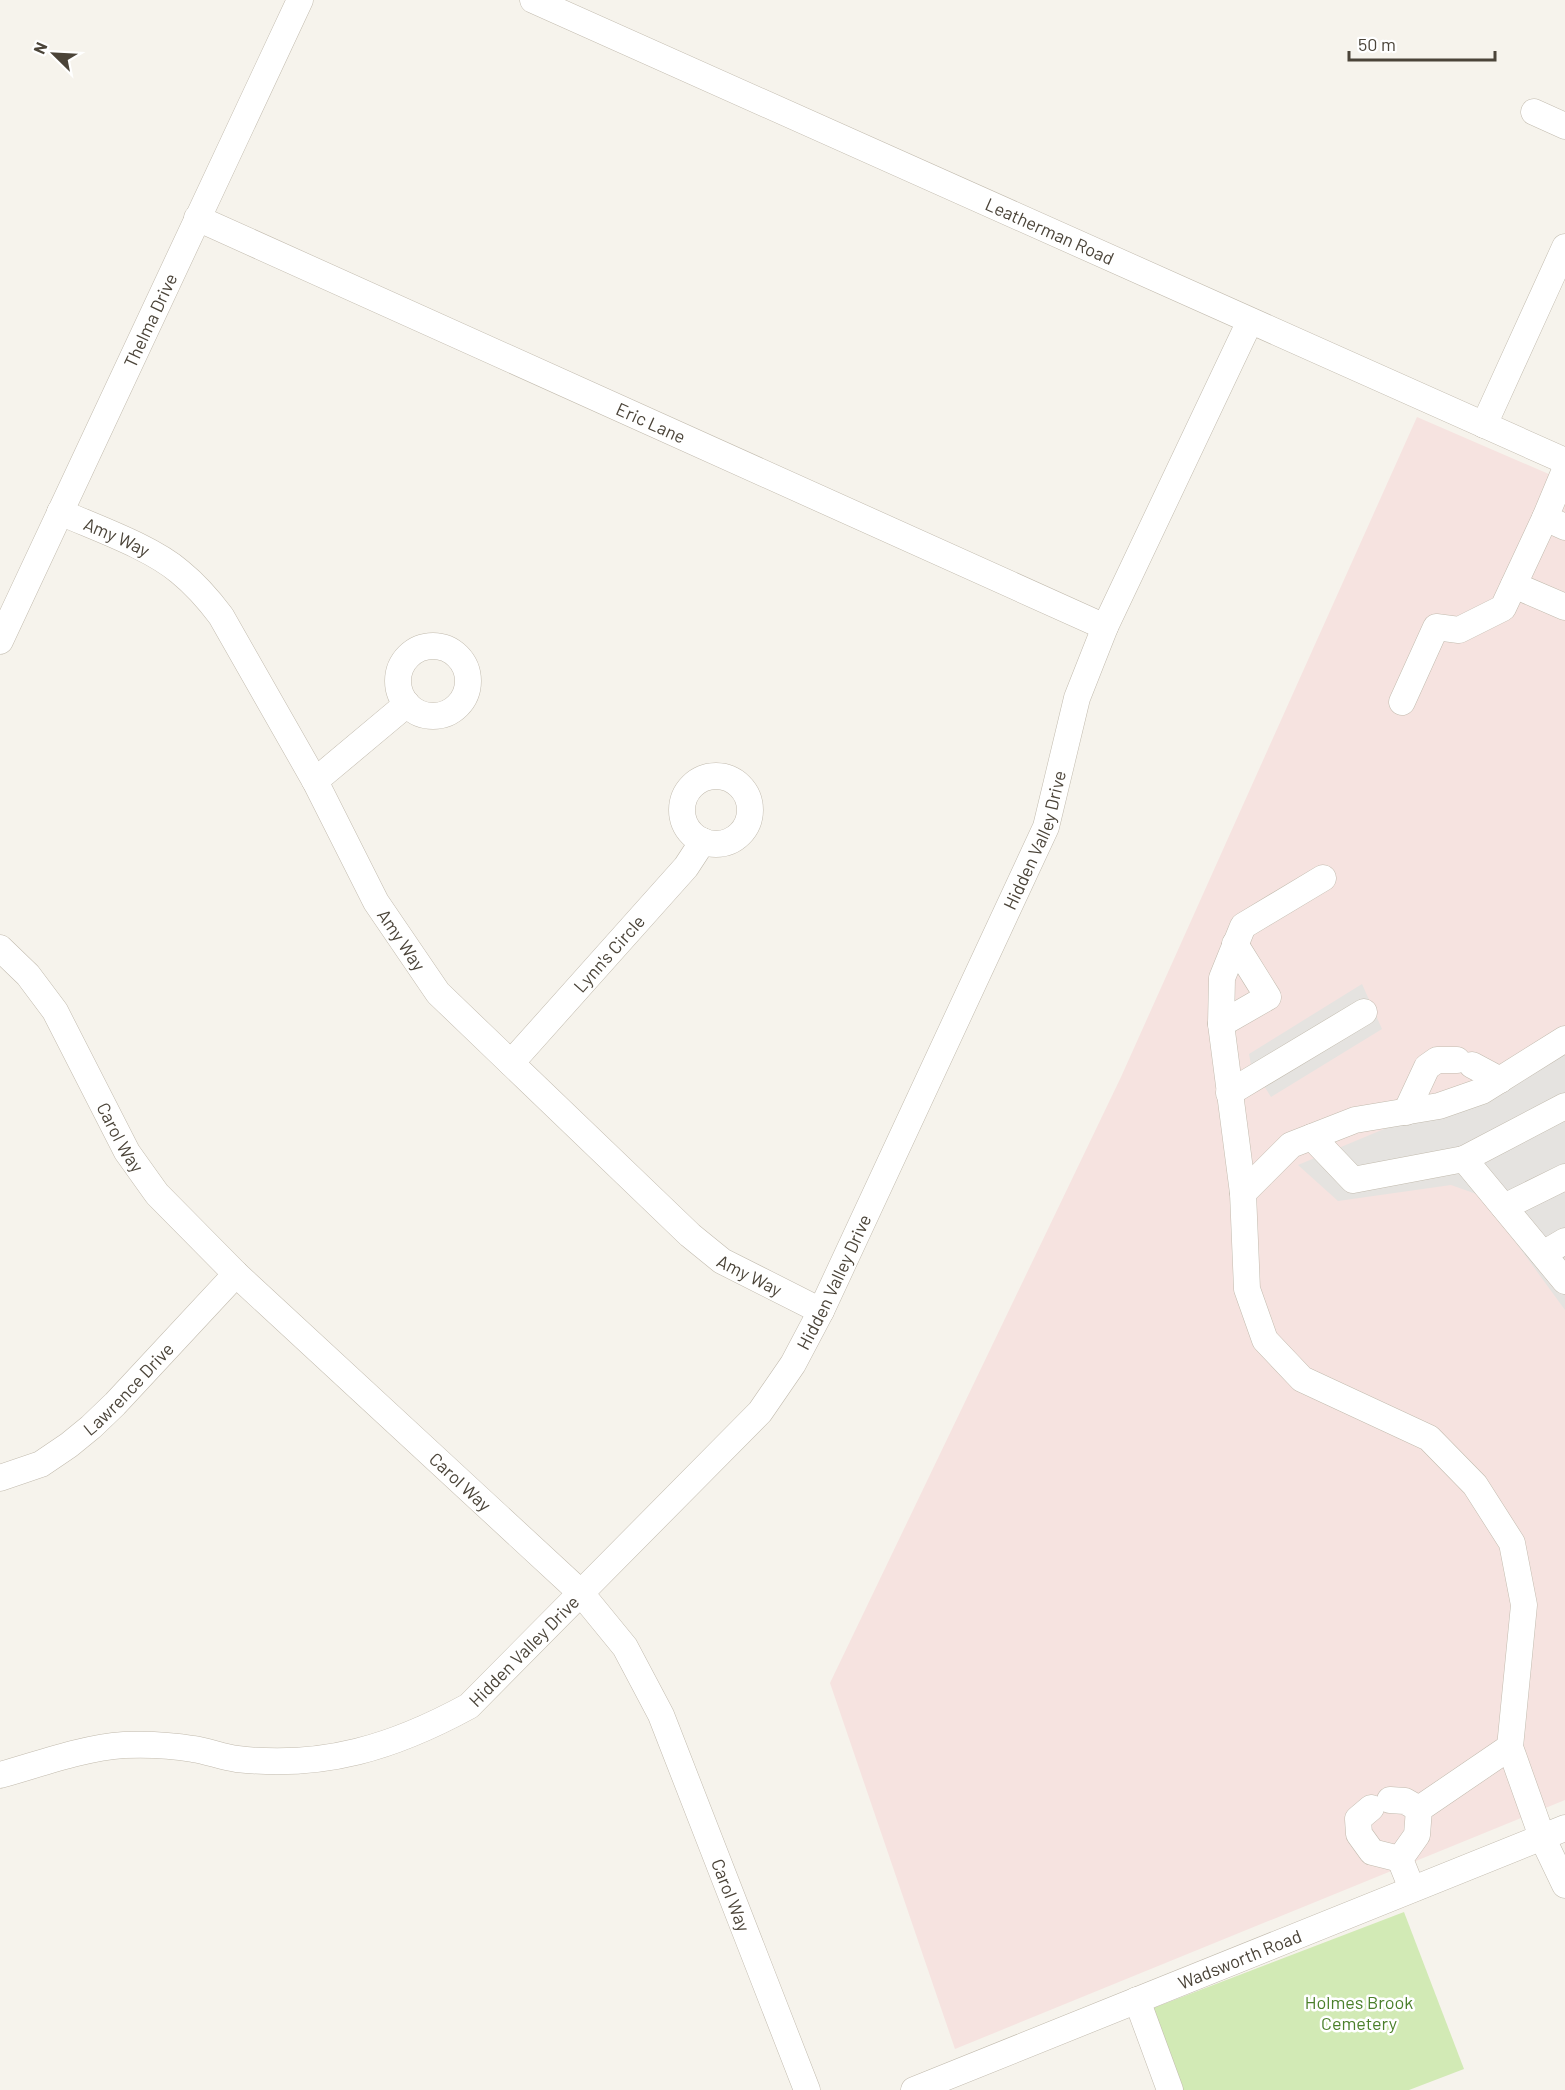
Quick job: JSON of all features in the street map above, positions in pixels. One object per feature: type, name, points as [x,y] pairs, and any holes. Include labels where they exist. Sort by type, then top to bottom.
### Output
[{"type":"street","name":"Thelma Drive","points":[[0,641],[300,0]]},
{"type":"street","name":"Leatherman Road","points":[[533,0],[1565,461]]},
{"type":"street","points":[[1534,112],[1565,126]]},
{"type":"street","name":"Eric Lane","points":[[197,218],[1105,627]]},
{"type":"street","points":[[1484,426],[1565,247]]},
{"type":"street","name":"Hidden Valley Drive","points":[[0,1775],[91,1750],[124,1745],[161,1745],[194,1749],[234,1759],[270,1762],[313,1760],[354,1754],[394,1742],[433,1726],[469,1706],[760,1412],[793,1364],[821,1311],[1046,827],[1077,698],[1105,627],[1250,321]]},
{"type":"street","points":[[1402,702],[1436,627],[1459,630],[1503,608],[1514,585],[1555,523],[1565,470]]},
{"type":"street","name":"Amy Way","points":[[60,512],[157,556],[179,571],[202,592],[221,616],[315,781],[376,902],[398,938],[438,993],[698,1241],[722,1261],[821,1311]]},
{"type":"street","points":[[1514,585],[1565,607]]},
{"type":"street","points":[[315,781],[407,704]]},
{"type":"street","name":"Lynn's Circle","points":[[511,1063],[686,867],[703,841]]},
{"type":"street","points":[[1323,878],[1243,926],[1222,978],[1221,1024],[1243,1193],[1247,1289],[1265,1340],[1302,1379],[1429,1438],[1475,1485],[1512,1543],[1524,1605],[1510,1747],[1553,1832],[1565,1885]]},
{"type":"street","points":[[1221,1024],[1268,997],[1235,944]]},
{"type":"street","name":"Carol Way","points":[[0,948],[28,975],[55,1011],[127,1152],[158,1194],[237,1274],[580,1593],[625,1647],[661,1715],[807,2090]]},
{"type":"street","points":[[1229,1093],[1364,1012]]},
{"type":"street","points":[[1243,1193],[1291,1145],[1355,1120],[1439,1106],[1482,1091],[1565,1039]]},
{"type":"street","points":[[1406,1112],[1427,1067],[1437,1060],[1465,1062],[1500,1080]]},
{"type":"street","points":[[1312,1137],[1353,1180],[1464,1159],[1565,1106]]},
{"type":"street","points":[[1464,1159],[1565,1281]]},
{"type":"street","points":[[1504,1207],[1565,1177]]},
{"type":"street","points":[[1543,1254],[1565,1241]]},
{"type":"street","name":"Lawrence Drive","points":[[0,1478],[41,1464],[90,1427],[115,1404],[237,1274]]},
{"type":"street","points":[[1419,1809],[1510,1747]]},
{"type":"street","points":[[1400,1859],[1372,1852],[1359,1834],[1358,1819],[1381,1804],[1405,1801],[1419,1809]]},
{"type":"street","points":[[1400,1859],[1417,1835],[1419,1809]]},
{"type":"street","name":"Wadsworth Road","points":[[914,2090],[1553,1832]]},
{"type":"street","points":[[1400,1859],[1412,1889]]},
{"type":"street","points":[[1137,2000],[1170,2090]]},
{"type":"shaded area","points":[[1417,417],[1565,481],[1565,1800],[955,2049],[830,1683],[1121,1077]]},
{"type":"shaded area","points":[[1362,984],[1382,1029],[1271,1097],[1251,1065],[1249,1054]]},
{"type":"shaded area","points":[[1565,1039],[1565,1310],[1482,1196],[1451,1185],[1338,1201],[1298,1165],[1439,1106]]},
{"type":"green space","name":"Holmes Brook Cemetery","points":[[1404,1912],[1464,2069],[1409,2090],[1178,2090],[1148,2010]]}]
